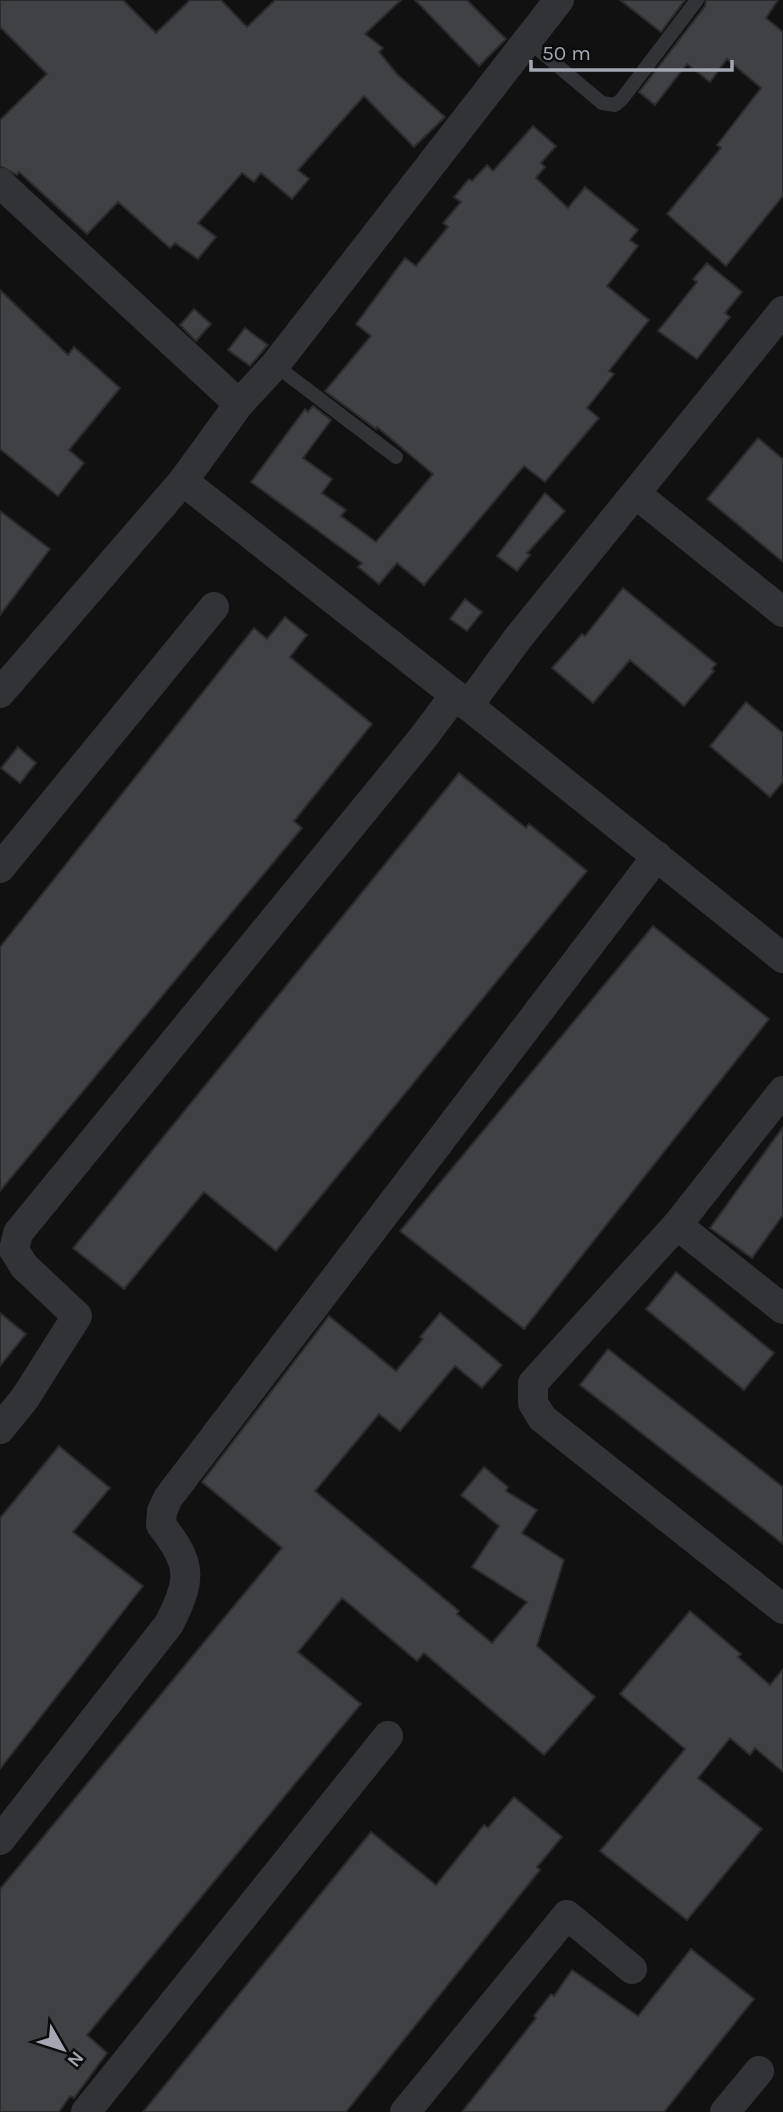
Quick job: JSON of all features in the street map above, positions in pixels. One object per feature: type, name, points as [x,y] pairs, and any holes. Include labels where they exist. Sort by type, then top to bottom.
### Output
[{"type":"street","points":[[6,673],[183,481],[239,404],[275,365],[559,0]]},
{"type":"street","points":[[0,183],[239,404]]},
{"type":"street","points":[[0,1429],[25,1398],[78,1315],[24,1266],[15,1250],[18,1233],[422,739],[462,701],[518,638],[783,312]]},
{"type":"street","points":[[183,481],[783,958]]},
{"type":"street","points":[[636,494],[783,612]]},
{"type":"street","points":[[0,868],[214,607]]},
{"type":"street","points":[[0,1840],[169,1625],[183,1597],[187,1567],[173,1539],[162,1525],[162,1511],[169,1497],[657,856]]},
{"type":"street","points":[[783,1091],[677,1225],[533,1382],[533,1403],[542,1418],[783,1609]]},
{"type":"street","points":[[677,1225],[783,1309]]},
{"type":"street","points":[[86,2112],[388,1736]]},
{"type":"street","points":[[405,2112],[567,1915],[632,1969]]},
{"type":"street","points":[[725,2112],[758,2071]]},
{"type":"lane","points":[[527,40],[602,103],[615,104],[622,99],[697,0]]},
{"type":"lane","points":[[275,365],[396,457]]},
{"type":"building","points":[[0,0],[123,0],[156,33],[190,0],[221,0],[247,27],[275,0],[401,0],[365,34],[383,48],[379,52],[397,74],[445,117],[414,147],[364,96],[298,170],[309,179],[292,199],[261,173],[254,182],[242,173],[198,223],[216,237],[198,259],[175,243],[170,248],[118,202],[87,234],[19,172],[17,175],[0,166],[0,120],[47,74],[0,27]]},
{"type":"building","points":[[415,0],[467,0],[506,39],[479,66]]},
{"type":"building","points":[[620,0],[685,0],[661,32]]},
{"type":"building","points":[[706,0],[778,0],[766,18],[783,32],[783,196],[726,266],[667,214],[721,148],[717,145],[761,88],[727,59],[710,82],[687,64],[655,105],[639,92],[705,6]]},
{"type":"building","points":[[533,126],[556,146],[541,163],[545,167],[536,178],[568,208],[585,187],[638,230],[630,240],[638,246],[607,286],[649,320],[609,371],[614,374],[587,408],[599,418],[545,482],[524,466],[424,585],[397,563],[379,584],[358,567],[362,563],[251,482],[305,409],[308,412],[313,406],[331,420],[303,458],[332,479],[322,493],[346,510],[341,516],[376,542],[433,474],[377,427],[376,429],[325,391],[371,336],[356,324],[405,258],[416,266],[448,227],[443,223],[461,202],[454,197],[469,179],[472,181],[487,165],[493,171]]},
{"type":"building","points":[[707,263],[742,292],[725,313],[730,317],[697,359],[658,331],[697,282],[693,279]]},
{"type":"building","points":[[0,290],[68,355],[74,347],[120,388],[69,450],[84,463],[58,496],[0,449]]},
{"type":"building","points":[[194,309],[211,324],[196,341],[180,325]]},
{"type":"building","points":[[245,328],[268,345],[250,366],[228,350]]},
{"type":"building","points":[[758,438],[783,459],[783,562],[707,499]]},
{"type":"building","points":[[545,493],[565,511],[527,553],[530,555],[517,571],[497,556]]},
{"type":"building","points":[[0,511],[50,549],[0,615]]},
{"type":"building","points":[[623,588],[716,664],[712,669],[714,671],[684,706],[630,660],[593,703],[552,668],[582,634],[585,636]]},
{"type":"building","points":[[465,599],[482,612],[467,631],[450,619]]},
{"type":"building","points":[[285,617],[307,635],[290,657],[372,724],[294,821],[302,828],[0,1191],[0,947],[254,628],[267,639]]},
{"type":"building","points":[[746,702],[783,733],[783,782],[770,797],[710,746]]},
{"type":"building","points":[[18,747],[36,763],[20,783],[1,768]]},
{"type":"building","points":[[459,773],[526,828],[529,824],[587,871],[276,1251],[204,1192],[124,1289],[73,1248]]},
{"type":"building","points":[[653,926],[769,1019],[524,1329],[400,1231]]},
{"type":"building","points":[[783,1127],[783,1215],[752,1258],[710,1228]]},
{"type":"building","points":[[676,1272],[774,1353],[744,1390],[646,1309]]},
{"type":"building","points":[[0,1313],[26,1334],[0,1366]]},
{"type":"building","points":[[440,1313],[502,1365],[482,1388],[455,1366],[400,1431],[379,1414],[315,1491],[459,1611],[457,1614],[492,1643],[527,1602],[472,1567],[499,1526],[461,1495],[484,1467],[508,1487],[506,1491],[537,1510],[522,1533],[564,1560],[537,1646],[595,1697],[544,1755],[424,1653],[417,1661],[342,1598],[298,1652],[361,1704],[87,2035],[107,2053],[74,2098],[70,2096],[59,2112],[0,2112],[0,1889],[282,1548],[202,1482],[329,1316],[396,1371],[423,1339],[420,1337]]},
{"type":"building","points":[[608,1349],[783,1487],[783,1544],[580,1385]]},
{"type":"building","points":[[59,1446],[110,1488],[73,1532],[143,1586],[0,1769],[0,1518]]},
{"type":"building","points":[[690,1611],[741,1654],[738,1657],[770,1685],[783,1669],[783,1772],[755,1748],[750,1755],[730,1738],[698,1778],[762,1829],[687,1920],[600,1851],[685,1749],[620,1694]]},
{"type":"building","points":[[514,1797],[562,1837],[537,1867],[540,1870],[346,2112],[143,2112],[371,1832],[436,1885],[484,1825],[488,1828]]},
{"type":"building","points":[[691,1949],[754,1999],[664,2112],[462,2112],[572,1970],[638,2016]]}]
